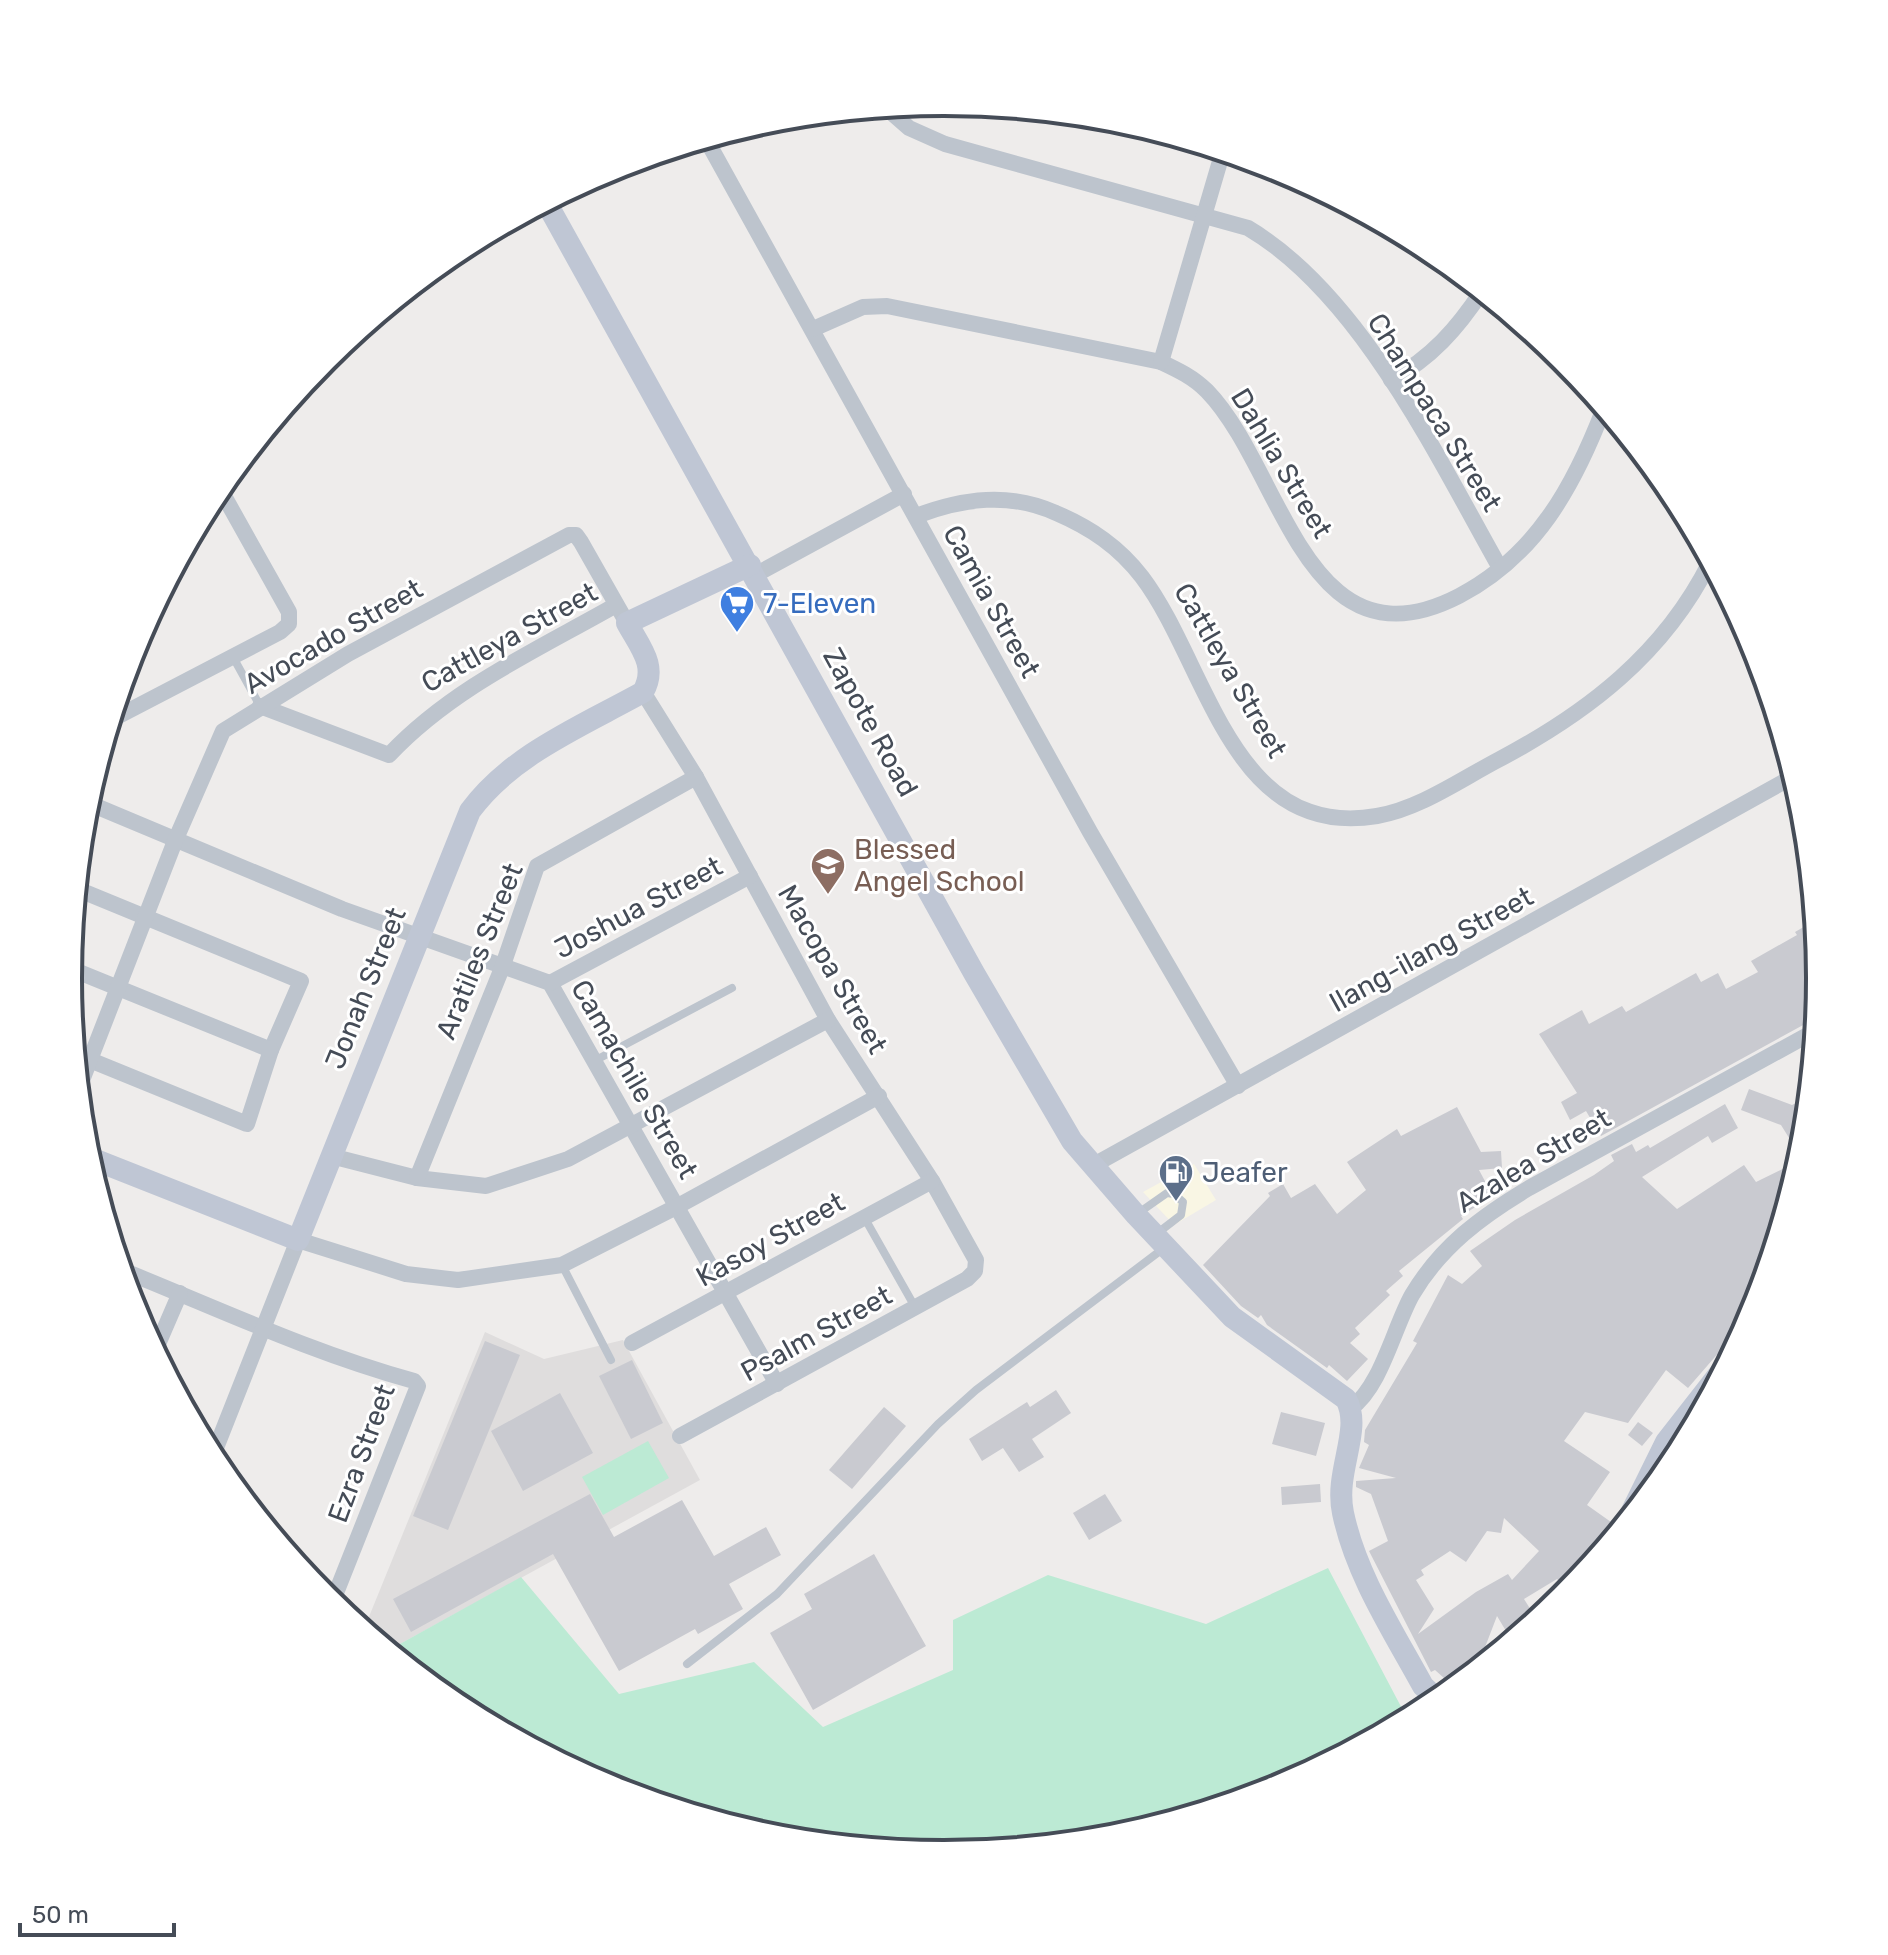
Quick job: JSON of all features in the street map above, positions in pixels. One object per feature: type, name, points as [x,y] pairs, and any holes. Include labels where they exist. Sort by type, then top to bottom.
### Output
[{"type":"main road","name":"Zapote Road","points":[[551,211],[1045,1099],[1092,1166],[1232,1317],[1270,1347],[1340,1392],[1351,1408]]},
{"type":"main road","name":"Cattleya Street","points":[[622,614],[752,570]]},
{"type":"main road","points":[[622,614],[650,665],[649,682],[643,692]]},
{"type":"main road","name":"Jonah Street","points":[[298,1240],[470,811],[488,786],[532,754],[643,692]]},
{"type":"main road","points":[[103,1163],[298,1240]]},
{"type":"main road","points":[[1351,1408],[1353,1429],[1340,1482],[1343,1513],[1352,1548],[1428,1691]]},
{"type":"main road","points":[[1655,1464],[1666,1442],[1688,1414]]},
{"type":"street","name":"Champaca Street","points":[[896,117],[909,128],[945,144],[1248,228],[1290,258],[1349,322],[1391,380],[1500,568]]},
{"type":"street","name":"Camia Street","points":[[711,148],[1090,832],[1238,1086]]},
{"type":"street","points":[[1161,362],[1220,161]]},
{"type":"street","points":[[1391,380],[1413,368],[1448,338],[1476,300]]},
{"type":"street","name":"Dahlia Street","points":[[813,329],[863,307],[887,306],[1161,362],[1188,375],[1208,392],[1296,540],[1322,576],[1349,602],[1375,613],[1400,615],[1440,606],[1472,589],[1528,545],[1552,517],[1585,456],[1600,419]]},
{"type":"street","name":"Cattleya Street","points":[[752,570],[904,494]]},
{"type":"street","name":"Cattleya Street","points":[[916,516],[967,501],[999,497],[1043,507],[1089,527],[1119,552],[1143,578],[1237,750],[1268,791],[1302,808],[1339,817],[1377,816],[1415,803],[1563,725],[1635,666],[1673,621],[1704,571]]},
{"type":"street","points":[[124,713],[280,632],[289,624],[289,612],[226,500]]},
{"type":"street","name":"Avocado Street","points":[[86,1052],[118,987],[175,841],[223,731],[260,706],[569,535],[576,535],[622,614]]},
{"type":"street","name":"Cattleya Street","points":[[260,706],[389,755],[414,728],[453,697],[622,614]]},
{"type":"street","name":"Macopa Street","points":[[643,692],[696,777],[828,1020],[932,1181],[976,1260],[975,1271]]},
{"type":"street","name":"Aratiles Street","points":[[417,1178],[502,968],[537,866],[696,777]]},
{"type":"street","name":"Ilang-ilang Street","points":[[1092,1166],[1783,782]]},
{"type":"street","name":"Camachile Street","points":[[99,808],[418,938],[550,983],[777,1384]]},
{"type":"street","name":"Joshua Street","points":[[550,983],[750,876]]},
{"type":"street","points":[[86,1058],[247,1124],[271,1050],[301,981],[87,893]]},
{"type":"street","points":[[82,973],[271,1050]]},
{"type":"street","points":[[331,1156],[417,1178],[486,1186],[568,1159],[828,1020]]},
{"type":"street","name":"Azalea Street","points":[[1351,1408],[1363,1398],[1411,1297],[1430,1267],[1469,1228],[1529,1188],[1804,1037]]},
{"type":"street","points":[[298,1240],[406,1274],[458,1280],[562,1265],[678,1206],[879,1096]]},
{"type":"street","name":"Kasoy Street","points":[[632,1343],[932,1181]]},
{"type":"street","name":"Jonah Street","points":[[218,1442],[298,1240]]},
{"type":"street","name":"Psalm Street","points":[[680,1436],[916,1308],[975,1271]]},
{"type":"street","points":[[136,1276],[262,1330]]},
{"type":"street","points":[[161,1337],[180,1293]]},
{"type":"street","name":"Ezra Street","points":[[262,1330],[356,1365],[414,1381],[418,1386],[337,1590]]},
{"type":"lane","points":[[233,657],[260,706]]},
{"type":"lane","points":[[596,1060],[732,988]]},
{"type":"lane","points":[[687,1664],[777,1594],[938,1424],[1159,1241],[1184,1209],[1179,1197],[1167,1193],[1136,1215]]},
{"type":"lane","points":[[864,1217],[916,1308]]},
{"type":"lane","points":[[562,1265],[611,1360]]},
{"type":"shaded area","points":[[1194,1164],[1216,1200],[1174,1225],[1143,1192]]},
{"type":"shaded area","points":[[485,1332],[544,1359],[623,1340],[700,1480],[399,1645],[368,1619]]},
{"type":"green space","points":[[648,1441],[669,1478],[603,1515],[582,1477]]},
{"type":"green space","points":[[1328,1568],[1401,1707],[1325,1751],[1274,1774],[1167,1810],[1112,1823],[1000,1838],[888,1838],[776,1823],[667,1794],[614,1774],[513,1724],[465,1694],[399,1645],[521,1577],[619,1694],[754,1662],[823,1727],[953,1670],[953,1620],[1048,1575],[1206,1624]]},
{"type":"building","points":[[1804,927],[1804,1024],[1601,1136],[1586,1111],[1570,1120],[1561,1102],[1577,1093],[1539,1034],[1582,1010],[1589,1024],[1622,1006],[1626,1012],[1696,973],[1701,982],[1718,973],[1726,989],[1758,972],[1751,961],[1797,935],[1795,932]]},
{"type":"building","points":[[1749,1089],[1792,1105],[1797,1103],[1790,1140],[1781,1125],[1741,1110]]},
{"type":"building","points":[[1725,1104],[1738,1128],[1712,1143],[1708,1136],[1642,1177],[1677,1209],[1744,1165],[1756,1182],[1784,1168],[1760,1255],[1721,1350],[1688,1388],[1666,1370],[1628,1423],[1585,1412],[1564,1441],[1610,1472],[1587,1505],[1611,1522],[1559,1581],[1557,1579],[1524,1599],[1530,1609],[1506,1631],[1497,1616],[1485,1648],[1445,1679],[1435,1670],[1431,1672],[1369,1551],[1388,1541],[1371,1494],[1356,1487],[1356,1481],[1396,1478],[1359,1468],[1369,1445],[1364,1442],[1365,1430],[1417,1343],[1413,1341],[1448,1275],[1462,1284],[1482,1266],[1470,1251],[1515,1220],[1594,1175],[1614,1161],[1611,1155],[1632,1144],[1636,1152],[1648,1145],[1650,1148]],"holes":[[[1504,1518],[1539,1551],[1512,1580],[1508,1574],[1476,1592],[1418,1634],[1434,1609],[1416,1580],[1424,1575],[1421,1570],[1450,1551],[1466,1562],[1487,1531],[1501,1533]]]},
{"type":"building","points":[[1457,1107],[1481,1152],[1501,1151],[1502,1168],[1479,1170],[1493,1196],[1461,1216],[1463,1219],[1399,1271],[1403,1276],[1386,1291],[1390,1295],[1355,1328],[1360,1334],[1350,1343],[1368,1359],[1347,1381],[1329,1365],[1327,1368],[1267,1325],[1261,1315],[1258,1318],[1241,1306],[1203,1265],[1270,1196],[1268,1193],[1283,1184],[1291,1198],[1315,1184],[1337,1214],[1366,1190],[1347,1162],[1397,1129],[1401,1136]]},
{"type":"building","points":[[485,1341],[520,1355],[448,1530],[413,1516]]},
{"type":"building","points":[[632,1360],[663,1423],[631,1439],[599,1376]]},
{"type":"building","points":[[1056,1390],[1071,1413],[1032,1439],[1044,1457],[1019,1472],[1003,1448],[982,1461],[969,1439],[1027,1402],[1030,1407]]},
{"type":"building","points":[[560,1393],[593,1453],[523,1491],[491,1431]]},
{"type":"building","points":[[884,1407],[906,1426],[852,1489],[829,1470]]},
{"type":"building","points":[[1281,1412],[1325,1423],[1316,1456],[1272,1444]]},
{"type":"building","points":[[1638,1422],[1653,1433],[1642,1446],[1628,1435]]},
{"type":"building","points":[[1320,1484],[1321,1502],[1282,1505],[1281,1487]]},
{"type":"building","points":[[590,1494],[614,1537],[682,1500],[714,1556],[766,1527],[781,1555],[729,1584],[743,1609],[698,1634],[695,1629],[619,1671],[553,1554],[411,1632],[393,1599]]},
{"type":"building","points":[[1105,1494],[1122,1521],[1089,1540],[1073,1513]]},
{"type":"building","points":[[874,1554],[926,1646],[813,1710],[770,1633],[812,1609],[804,1594]]},
{"type":"place","name":"7-Eleven","points":[[737,634]]},
{"type":"place","name":"Blessed Angel School","points":[[828,896]]},
{"type":"place","name":"Jeafer","points":[[1176,1203]]}]
